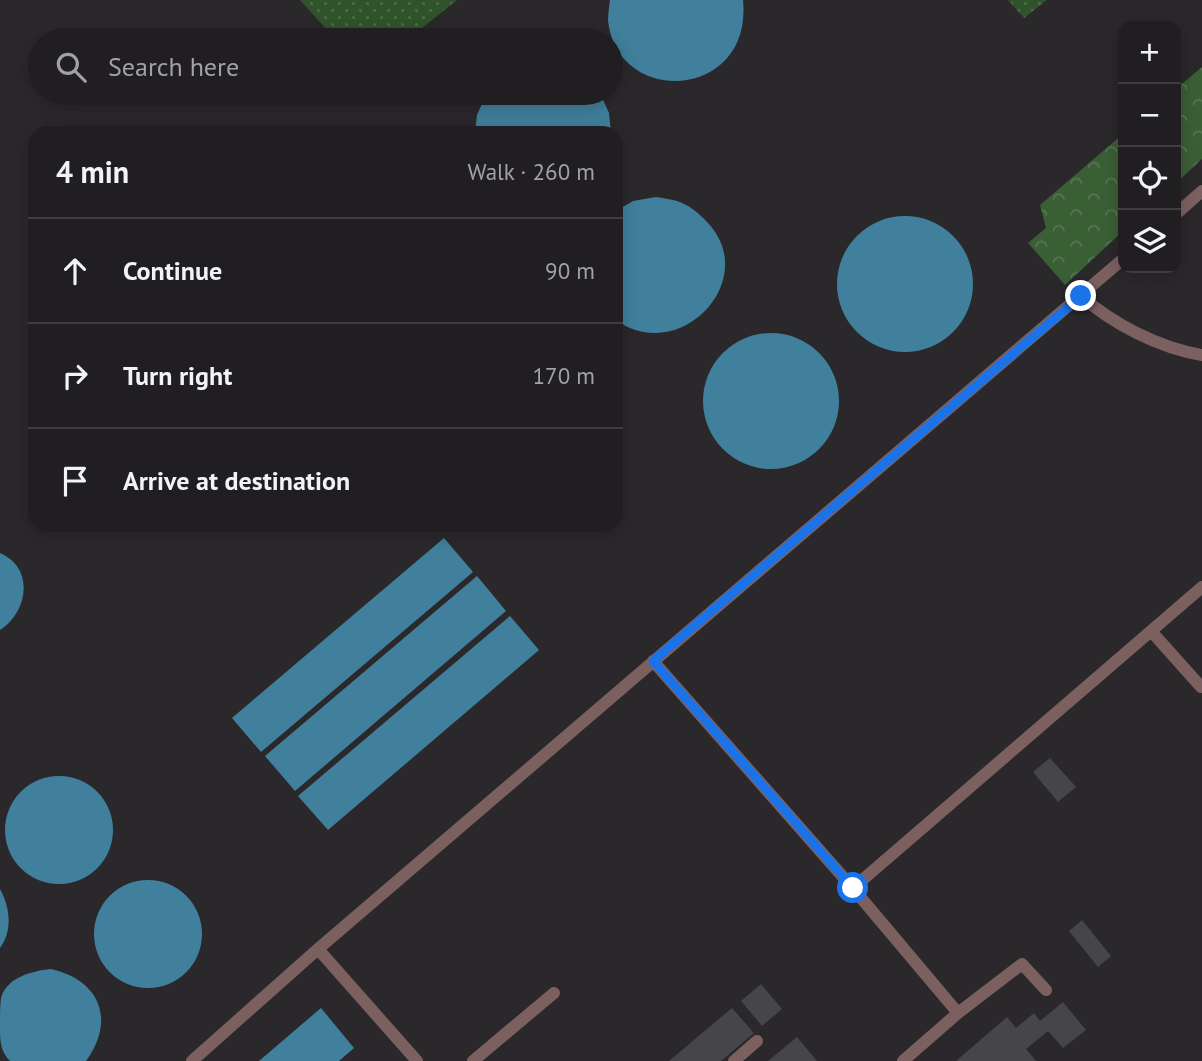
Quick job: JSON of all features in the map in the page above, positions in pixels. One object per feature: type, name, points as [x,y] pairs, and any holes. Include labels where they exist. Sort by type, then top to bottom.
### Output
[{"type":"lane","points":[[1181,210],[1202,191]]},
{"type":"lane","points":[[192,1061],[318,949],[1118,263]]},
{"type":"lane","points":[[1081,296],[1132,331],[1202,355]]},
{"type":"lane","points":[[853,888],[1201,590]]},
{"type":"lane","points":[[1151,631],[1201,687]]},
{"type":"lane","points":[[653,661],[853,888],[958,1013]]},
{"type":"lane","points":[[318,949],[416,1061]]},
{"type":"lane","points":[[903,1061],[958,1013],[1023,964],[1045,990]]},
{"type":"lane","points":[[473,1061],[554,993]]},
{"type":"lane","points":[[734,1061],[757,1041]]},
{"type":"green space","points":[[300,0],[457,0],[422,28],[325,28]]},
{"type":"green space","points":[[1008,0],[1047,0],[1024,18]]},
{"type":"green space","points":[[1202,67],[1202,159],[1181,178],[1181,147],[1181,85]]},
{"type":"green space","points":[[1118,138],[1118,236],[1065,285],[1028,243],[1046,228],[1040,205]]},
{"type":"water","points":[[610,0],[743,0],[740,33],[728,58],[707,74],[683,81],[658,79],[635,68],[623,55],[623,28],[610,28],[608,21]]},
{"type":"water","points":[[482,105],[605,105],[610,126],[476,126]]},
{"type":"water","points":[[656,197],[681,203],[705,219],[722,245],[725,269],[719,291],[706,310],[687,325],[665,332],[641,331],[623,323],[623,207],[633,201]]},
{"type":"water","points":[[905,216],[931,221],[953,236],[968,258],[973,284],[968,310],[953,332],[931,347],[905,352],[879,347],[857,332],[842,310],[837,284],[842,258],[857,236],[879,221]]},
{"type":"water","points":[[771,333],[797,338],[819,353],[834,375],[839,401],[834,427],[819,449],[797,464],[771,469],[745,464],[723,449],[708,427],[703,401],[708,375],[723,353],[745,338]]},
{"type":"water","points":[[444,538],[473,572],[261,752],[232,718]]},
{"type":"water","points":[[0,553],[19,569],[24,590],[17,612],[0,630]]},
{"type":"water","points":[[477,576],[506,611],[295,791],[265,756]]},
{"type":"water","points":[[510,616],[539,650],[328,830],[298,796]]},
{"type":"water","points":[[59,776],[80,780],[97,792],[109,809],[113,830],[109,851],[97,868],[80,880],[59,884],[38,880],[21,868],[9,851],[5,830],[9,809],[21,792],[38,780]]},
{"type":"water","points":[[148,880],[169,884],[186,896],[198,913],[202,934],[198,955],[186,972],[169,984],[148,988],[127,984],[110,972],[98,955],[94,934],[98,913],[110,896],[127,884]]},
{"type":"water","points":[[0,889],[9,918],[7,934],[0,948]]},
{"type":"water","points":[[51,969],[68,974],[92,992],[101,1017],[95,1046],[86,1061],[10,1061],[2,1049],[1,1041],[0,1004],[4,991],[21,976]]},
{"type":"water","points":[[321,1008],[354,1048],[339,1061],[259,1061]]},
{"type":"building","points":[[1050,758],[1076,787],[1058,802],[1033,772]]},
{"type":"building","points":[[1082,920],[1111,956],[1098,967],[1069,931]]},
{"type":"building","points":[[761,984],[782,1009],[762,1026],[741,1001]]},
{"type":"building","points":[[1063,1002],[1086,1030],[1063,1048],[1048,1031],[1026,1049],[1036,1061],[956,1061],[1007,1017],[1016,1028],[1034,1013],[1040,1021]]},
{"type":"building","points":[[732,1008],[754,1033],[721,1061],[669,1061]]},
{"type":"building","points":[[797,1037],[817,1061],[768,1061]]},
{"type":"route","points":[[853,888],[653,661],[1081,296]]}]
